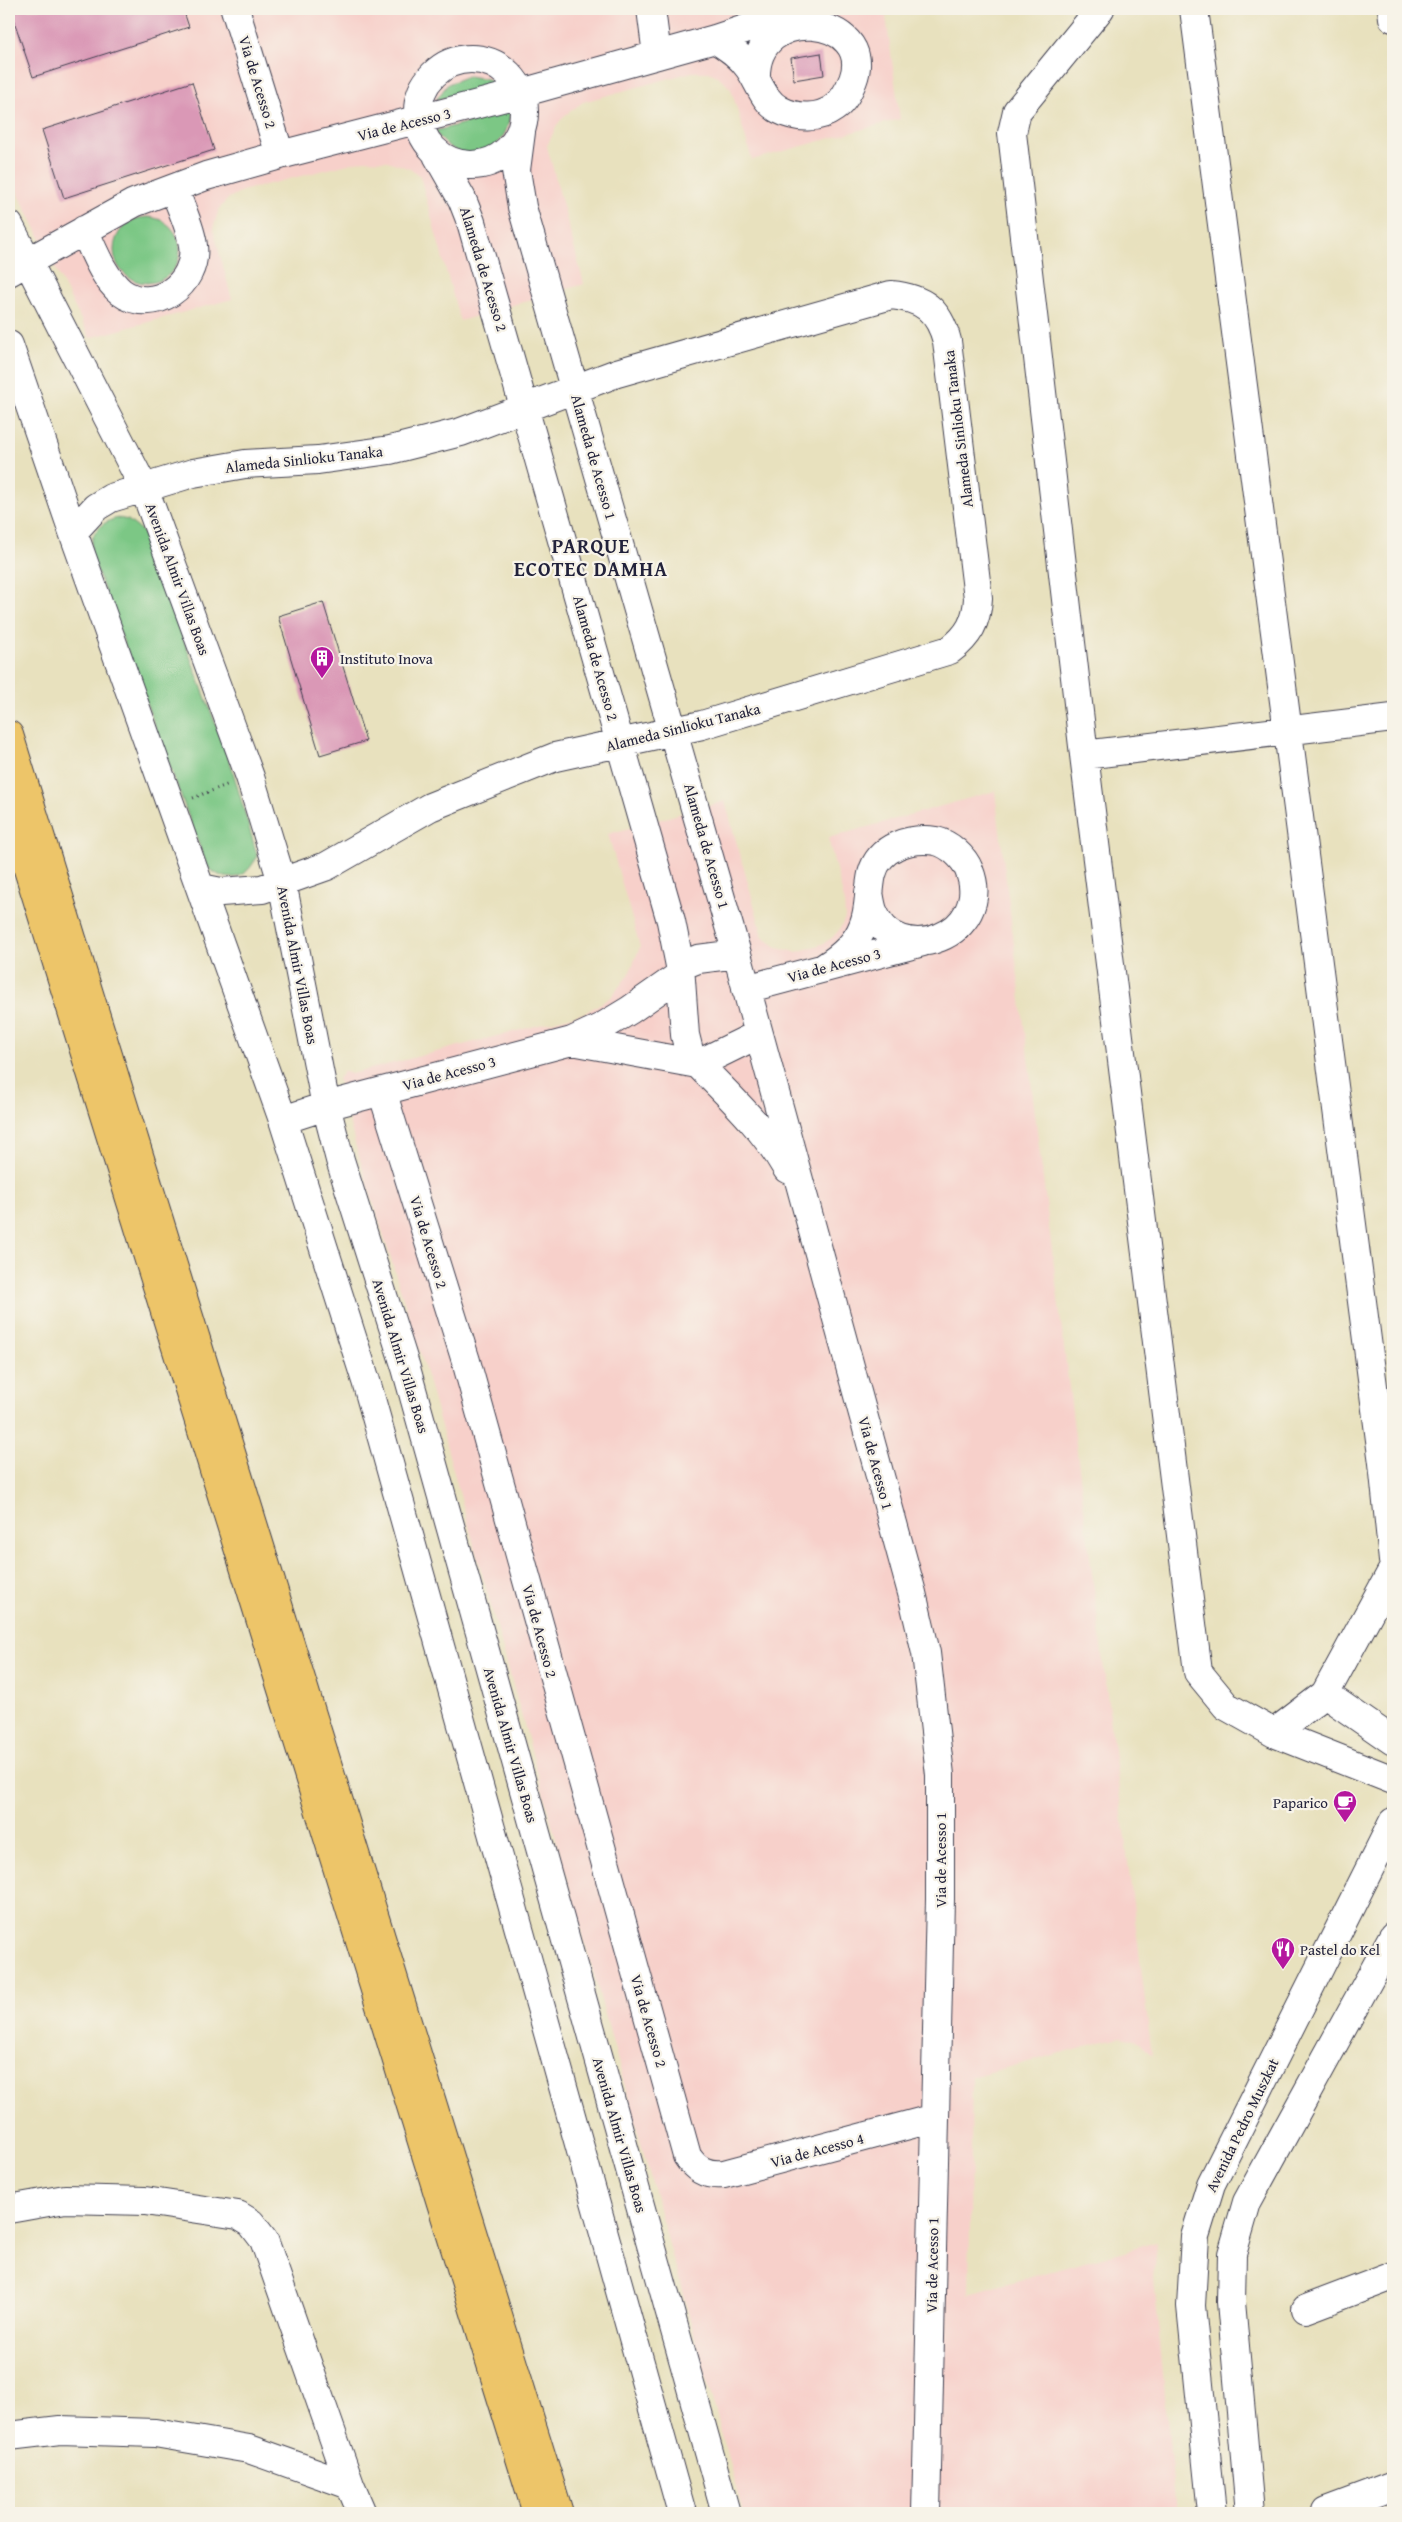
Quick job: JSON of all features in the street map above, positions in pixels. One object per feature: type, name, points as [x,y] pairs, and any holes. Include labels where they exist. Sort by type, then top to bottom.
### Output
[{"type":"highway","points":[[9,735],[559,2513]]},
{"type":"highway","points":[[9,808],[537,2513]]},
{"type":"street","name":"Via de Acesso 2","points":[[235,9],[280,155]]},
{"type":"street","points":[[651,9],[657,55]]},
{"type":"street","points":[[1100,9],[1017,111],[1012,133],[1084,755],[1198,1672],[1226,1706],[1274,1733],[1393,1780]]},
{"type":"street","points":[[1392,9],[1393,18]]},
{"type":"street","points":[[1193,10],[1388,1465],[1393,1561]]},
{"type":"street","points":[[715,39],[738,56],[756,79],[764,96],[779,110],[797,116],[817,116],[835,107],[848,93],[855,74],[854,55],[846,37],[832,24],[813,17],[794,18],[776,26],[762,41],[756,59],[756,79]]},
{"type":"street","name":"Via de Acesso 3","points":[[18,268],[134,203],[174,188],[280,155],[417,122],[715,39],[754,26],[794,18]]},
{"type":"street","points":[[417,122],[417,102],[425,83],[439,69],[456,60],[476,59],[495,64],[511,77],[521,93]]},
{"type":"street","name":"Alameda de Acesso 1","points":[[521,93],[525,113],[517,151],[518,189],[737,954],[810,1223]]},
{"type":"street","name":"Alameda de Acesso 2","points":[[417,122],[424,140],[437,155],[462,198],[471,222],[671,921],[680,971],[685,1035],[695,1064]]},
{"type":"street","points":[[437,155],[455,164],[475,166],[494,160],[510,149],[521,132]]},
{"type":"street","points":[[84,230],[112,283],[123,293],[137,299],[152,300],[167,296],[179,287],[188,275],[193,261],[193,246],[174,188]]},
{"type":"street","name":"Avenida Almir Villas Boas","points":[[9,225],[18,268],[144,488],[250,777],[282,882],[326,1106],[340,1160],[406,1368],[726,2513]]},
{"type":"street","name":"Alameda Sinlioku Tanaka","points":[[73,532],[96,507],[111,498],[194,473],[244,464],[318,460],[390,450],[461,432],[617,373],[891,295],[907,296],[922,302],[934,312],[943,326],[947,341],[978,598],[976,616],[968,633],[950,650],[939,655],[702,725],[554,757],[430,807],[327,866],[282,882],[242,892],[201,888]]},
{"type":"street","points":[[9,345],[73,532],[283,1120],[369,1391],[682,2513]]},
{"type":"street","points":[[1084,755],[1290,732],[1393,718]]},
{"type":"street","points":[[825,967],[841,957],[858,936],[868,910],[869,892],[872,872],[883,855],[900,843],[920,838],[940,842],[957,852],[969,869],[974,889],[970,909],[960,926],[942,938],[923,942],[903,939],[885,928],[874,912],[869,892]]},
{"type":"street","name":"Via de Acesso 3","points":[[746,989],[923,942]]},
{"type":"street","points":[[572,1041],[630,1010],[698,959],[737,954]]},
{"type":"street","points":[[695,1064],[759,1034]]},
{"type":"street","name":"Via de Acesso 3","points":[[283,1120],[326,1106],[572,1041]]},
{"type":"street","points":[[572,1041],[695,1064],[754,1120],[777,1152],[796,1186],[810,1223]]},
{"type":"street","name":"Via de Acesso 2","points":[[382,1091],[466,1361],[684,2147],[692,2163],[698,2169]]},
{"type":"street","name":"Via de Acesso 1","points":[[810,1223],[912,1593],[926,1653],[940,1775],[935,2118],[926,2513]]},
{"type":"street","points":[[1274,1733],[1326,1694],[1393,1569]]},
{"type":"street","points":[[1326,1694],[1393,1741]]},
{"type":"street","name":"Avenida Pedro Muszkat","points":[[1212,2513],[1191,2306],[1195,2236],[1211,2184],[1393,1822]]},
{"type":"street","points":[[1250,2513],[1231,2302],[1232,2254],[1247,2202],[1393,1936]]},
{"type":"street","name":"Via de Acesso 4","points":[[698,2169],[715,2175],[724,2174],[935,2118]]},
{"type":"street","points":[[9,2209],[65,2198],[145,2201],[232,2213],[251,2223],[264,2240],[350,2485],[362,2513]]},
{"type":"street","points":[[1306,2309],[1393,2276]]},
{"type":"street","points":[[9,2436],[60,2430],[155,2433],[249,2449],[350,2485]]},
{"type":"street","points":[[1326,2511],[1393,2486]]},
{"type":"path","points":[[171,806],[250,777]]},
{"type":"shaded area","points":[[9,9],[885,9],[900,119],[752,160],[731,89],[719,77],[709,72],[692,72],[583,102],[564,116],[557,125],[547,146],[584,284],[460,321],[420,176],[410,169],[388,161],[364,160],[242,191],[229,198],[219,209],[213,229],[232,299],[90,338],[18,193],[9,164]]},
{"type":"shaded area","points":[[995,791],[1152,2056],[1139,2041],[1120,2037],[972,2077],[969,2294],[1157,2242],[1154,2279],[1176,2513],[744,2513],[423,1362],[356,1147],[338,1079],[344,1071],[351,1074],[585,1013],[611,997],[629,974],[640,947],[608,834],[725,801],[763,937],[778,948],[797,952],[822,944],[832,938],[840,929],[845,918],[844,900],[828,838]]},
{"type":"green space","points":[[468,76],[488,79],[497,85],[436,100],[448,84]]},
{"type":"green space","points":[[510,111],[507,127],[501,139],[492,148],[481,153],[469,154],[457,151],[445,143],[435,131]]},
{"type":"green space","points":[[141,217],[153,217],[165,222],[175,232],[180,244],[178,263],[165,278],[153,283],[141,283],[129,278],[119,268],[114,256],[114,244],[119,232],[129,222]]},
{"type":"green space","points":[[118,518],[128,520],[143,532],[231,765],[257,855],[248,870],[235,877],[221,876],[207,866],[91,554],[92,541],[100,526]]},
{"type":"building","points":[[10,9],[183,9],[189,27],[33,77]]},
{"type":"building","points":[[821,53],[824,75],[794,80],[791,58]]},
{"type":"building","points":[[192,82],[214,150],[64,198],[42,130]]},
{"type":"building","name":"Instituto Inova","points":[[323,602],[366,741],[320,755],[278,616]]},
{"type":"place","name":"Instituto Inova","points":[[322,679]]},
{"type":"place","name":"Paparico","points":[[1345,1823]]},
{"type":"place","name":"Pastel do Kel","points":[[1283,1970]]},
{"type":"district","name":"PARQUE ECOTEC DAMHA","points":[[591,556]]}]
